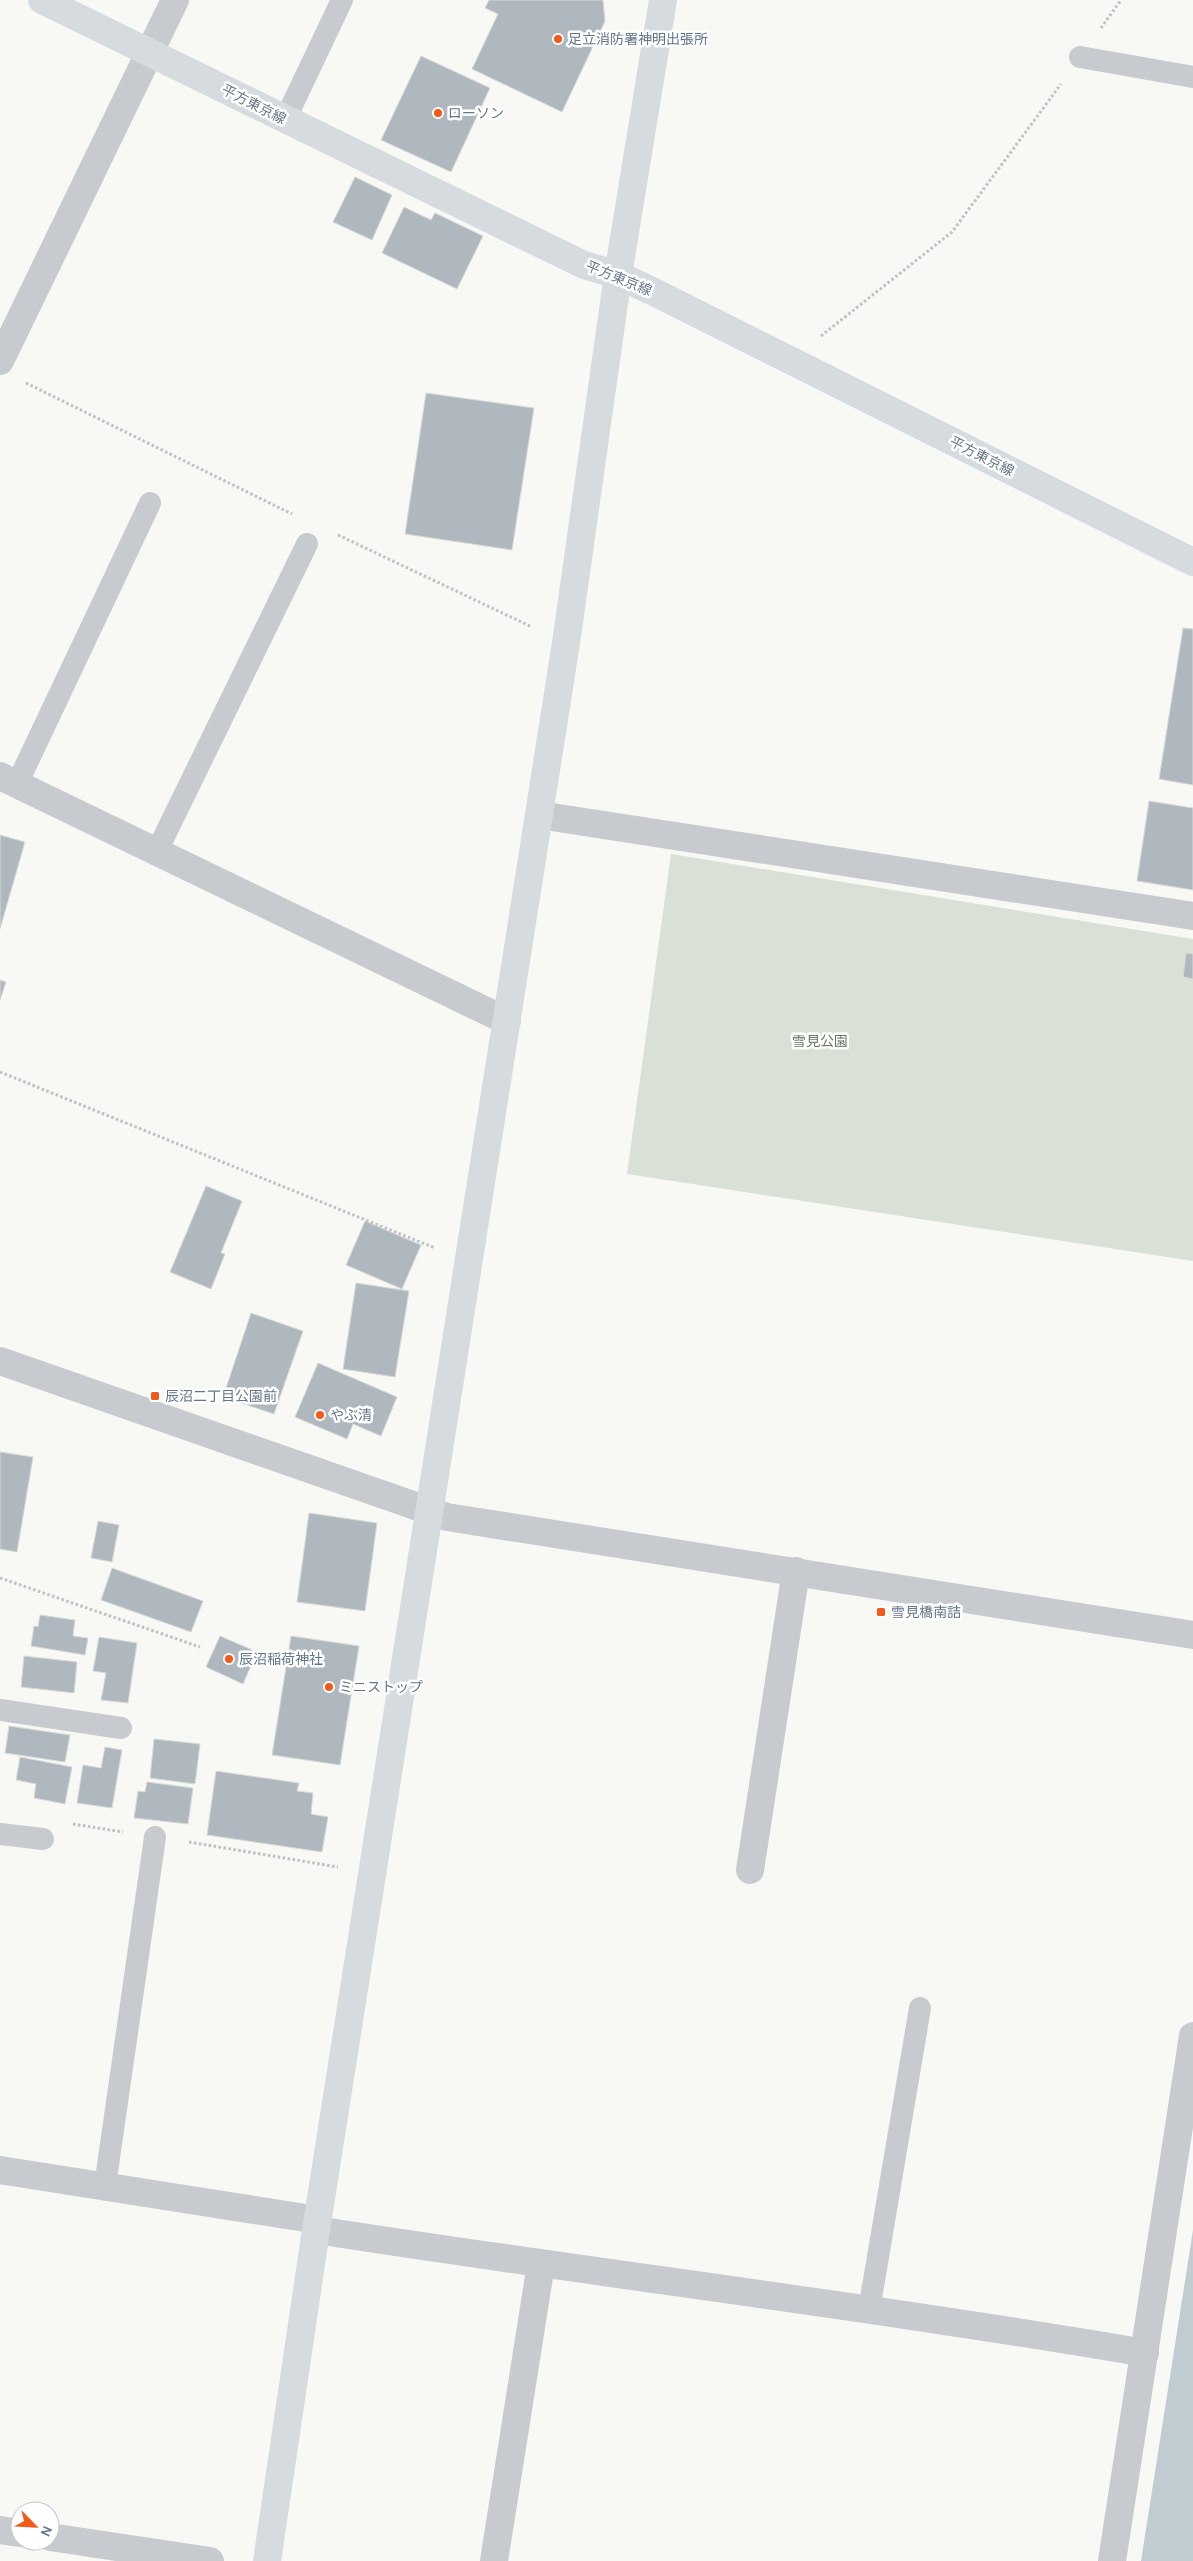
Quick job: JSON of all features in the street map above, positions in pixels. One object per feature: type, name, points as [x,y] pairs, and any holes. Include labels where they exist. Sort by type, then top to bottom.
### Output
[{"type":"street","name":"平方東京線","points":[[42,0],[584,265],[618,275],[798,363],[1193,562]]},
{"type":"street","points":[[9,370],[150,52],[175,0]]},
{"type":"street","points":[[267,2561],[317,2225],[566,643],[618,275],[663,0]]},
{"type":"street","points":[[8,780],[507,1021]]},
{"type":"street","points":[[539,815],[1193,916]]},
{"type":"street","points":[[0,1362],[429,1512],[464,1520],[1193,1635]]},
{"type":"street","points":[[750,1870],[796,1571]]},
{"type":"street","points":[[1112,2561],[1193,2036]]},
{"type":"street","points":[[0,2170],[105,2186],[541,2264],[869,2310],[1145,2353]]},
{"type":"street","points":[[494,2561],[541,2264]]},
{"type":"street","points":[[60,2538],[210,2561]]},
{"type":"lane","points":[[285,120],[342,0]]},
{"type":"lane","points":[[1080,57],[1193,77]]},
{"type":"lane","points":[[8,780],[150,503]]},
{"type":"lane","points":[[157,851],[307,544]]},
{"type":"lane","points":[[0,1710],[121,1728]]},
{"type":"lane","points":[[105,2186],[155,1836]]},
{"type":"lane","points":[[1,1841],[43,1839]]},
{"type":"lane","points":[[869,2310],[920,2008]]},
{"type":"path","points":[[798,363],[824,331],[952,232],[1121,0]]},
{"type":"path","points":[[9,370],[298,517]]},
{"type":"path","points":[[330,532],[566,643]]},
{"type":"path","points":[[0,1072],[469,1262]]},
{"type":"path","points":[[0,1578],[200,1647]]},
{"type":"green space","name":"雪見公園","points":[[671,854],[1193,939],[1193,1261],[627,1174]]},
{"type":"shaded area","points":[[1193,2230],[1193,2561],[1141,2561]]},
{"type":"building","points":[[489,0],[603,0],[605,21],[562,112],[472,69],[498,14],[485,8]]},
{"type":"building","points":[[421,56],[490,88],[451,172],[381,140]]},
{"type":"building","points":[[355,177],[392,195],[372,240],[333,222]]},
{"type":"building","points":[[404,207],[431,220],[435,213],[483,236],[457,289],[382,253]]},
{"type":"building","points":[[426,393],[534,408],[512,550],[405,534]]},
{"type":"building","points":[[1183,628],[1193,629],[1193,785],[1159,779]]},
{"type":"building","points":[[1149,801],[1193,808],[1193,890],[1137,881]]},
{"type":"building","points":[[0,835],[25,842],[0,929]]},
{"type":"building","points":[[1186,953],[1193,954],[1193,979],[1183,977]]},
{"type":"building","points":[[0,980],[6,982],[0,1000]]},
{"type":"building","points":[[206,1186],[242,1201],[221,1253],[225,1254],[211,1289],[170,1272]]},
{"type":"building","points":[[365,1221],[421,1245],[402,1289],[346,1265]]},
{"type":"building","points":[[356,1283],[409,1291],[395,1377],[343,1369]]},
{"type":"building","points":[[251,1313],[303,1331],[274,1414],[223,1397]]},
{"type":"building","points":[[318,1363],[397,1397],[381,1436],[353,1424],[347,1439],[295,1417]]},
{"type":"building","points":[[0,1452],[33,1457],[17,1552],[0,1549]]},
{"type":"building","points":[[309,1513],[377,1523],[365,1611],[297,1602]]},
{"type":"building","points":[[98,1521],[119,1525],[112,1562],[91,1558]]},
{"type":"building","points":[[112,1568],[203,1601],[191,1632],[101,1600]]},
{"type":"building","points":[[40,1615],[75,1620],[73,1636],[88,1638],[85,1655],[31,1646],[34,1626],[38,1627]]},
{"type":"building","points":[[220,1636],[257,1652],[243,1684],[206,1667]]},
{"type":"building","points":[[291,1636],[359,1646],[340,1765],[272,1755]]},
{"type":"building","points":[[99,1637],[137,1643],[128,1703],[101,1700],[106,1673],[93,1671]]},
{"type":"building","points":[[24,1656],[77,1662],[74,1693],[21,1687]]},
{"type":"building","points":[[9,1726],[70,1735],[65,1762],[5,1753]]},
{"type":"building","points":[[154,1739],[200,1744],[195,1784],[150,1778]]},
{"type":"building","points":[[105,1747],[122,1750],[112,1808],[77,1803],[83,1765],[101,1768]]},
{"type":"building","points":[[20,1757],[72,1767],[65,1804],[34,1798],[36,1784],[16,1780]]},
{"type":"building","points":[[216,1771],[299,1783],[297,1791],[313,1793],[311,1814],[328,1817],[322,1852],[207,1835]]},
{"type":"building","points":[[147,1782],[193,1788],[188,1824],[134,1818],[138,1791],[145,1792]]},
{"type":"place","name":"足立消防署神明出張所","points":[[558,39]]},
{"type":"place","name":"ローソン","points":[[438,113]]},
{"type":"place","name":"辰沼二丁目公園前","points":[[155,1396]]},
{"type":"place","name":"やぶ清","points":[[320,1415]]},
{"type":"place","name":"雪見橋南詰","points":[[881,1612]]},
{"type":"place","name":"辰沼稲荷神社","points":[[229,1659]]},
{"type":"place","name":"ミニストップ","points":[[329,1687]]}]
